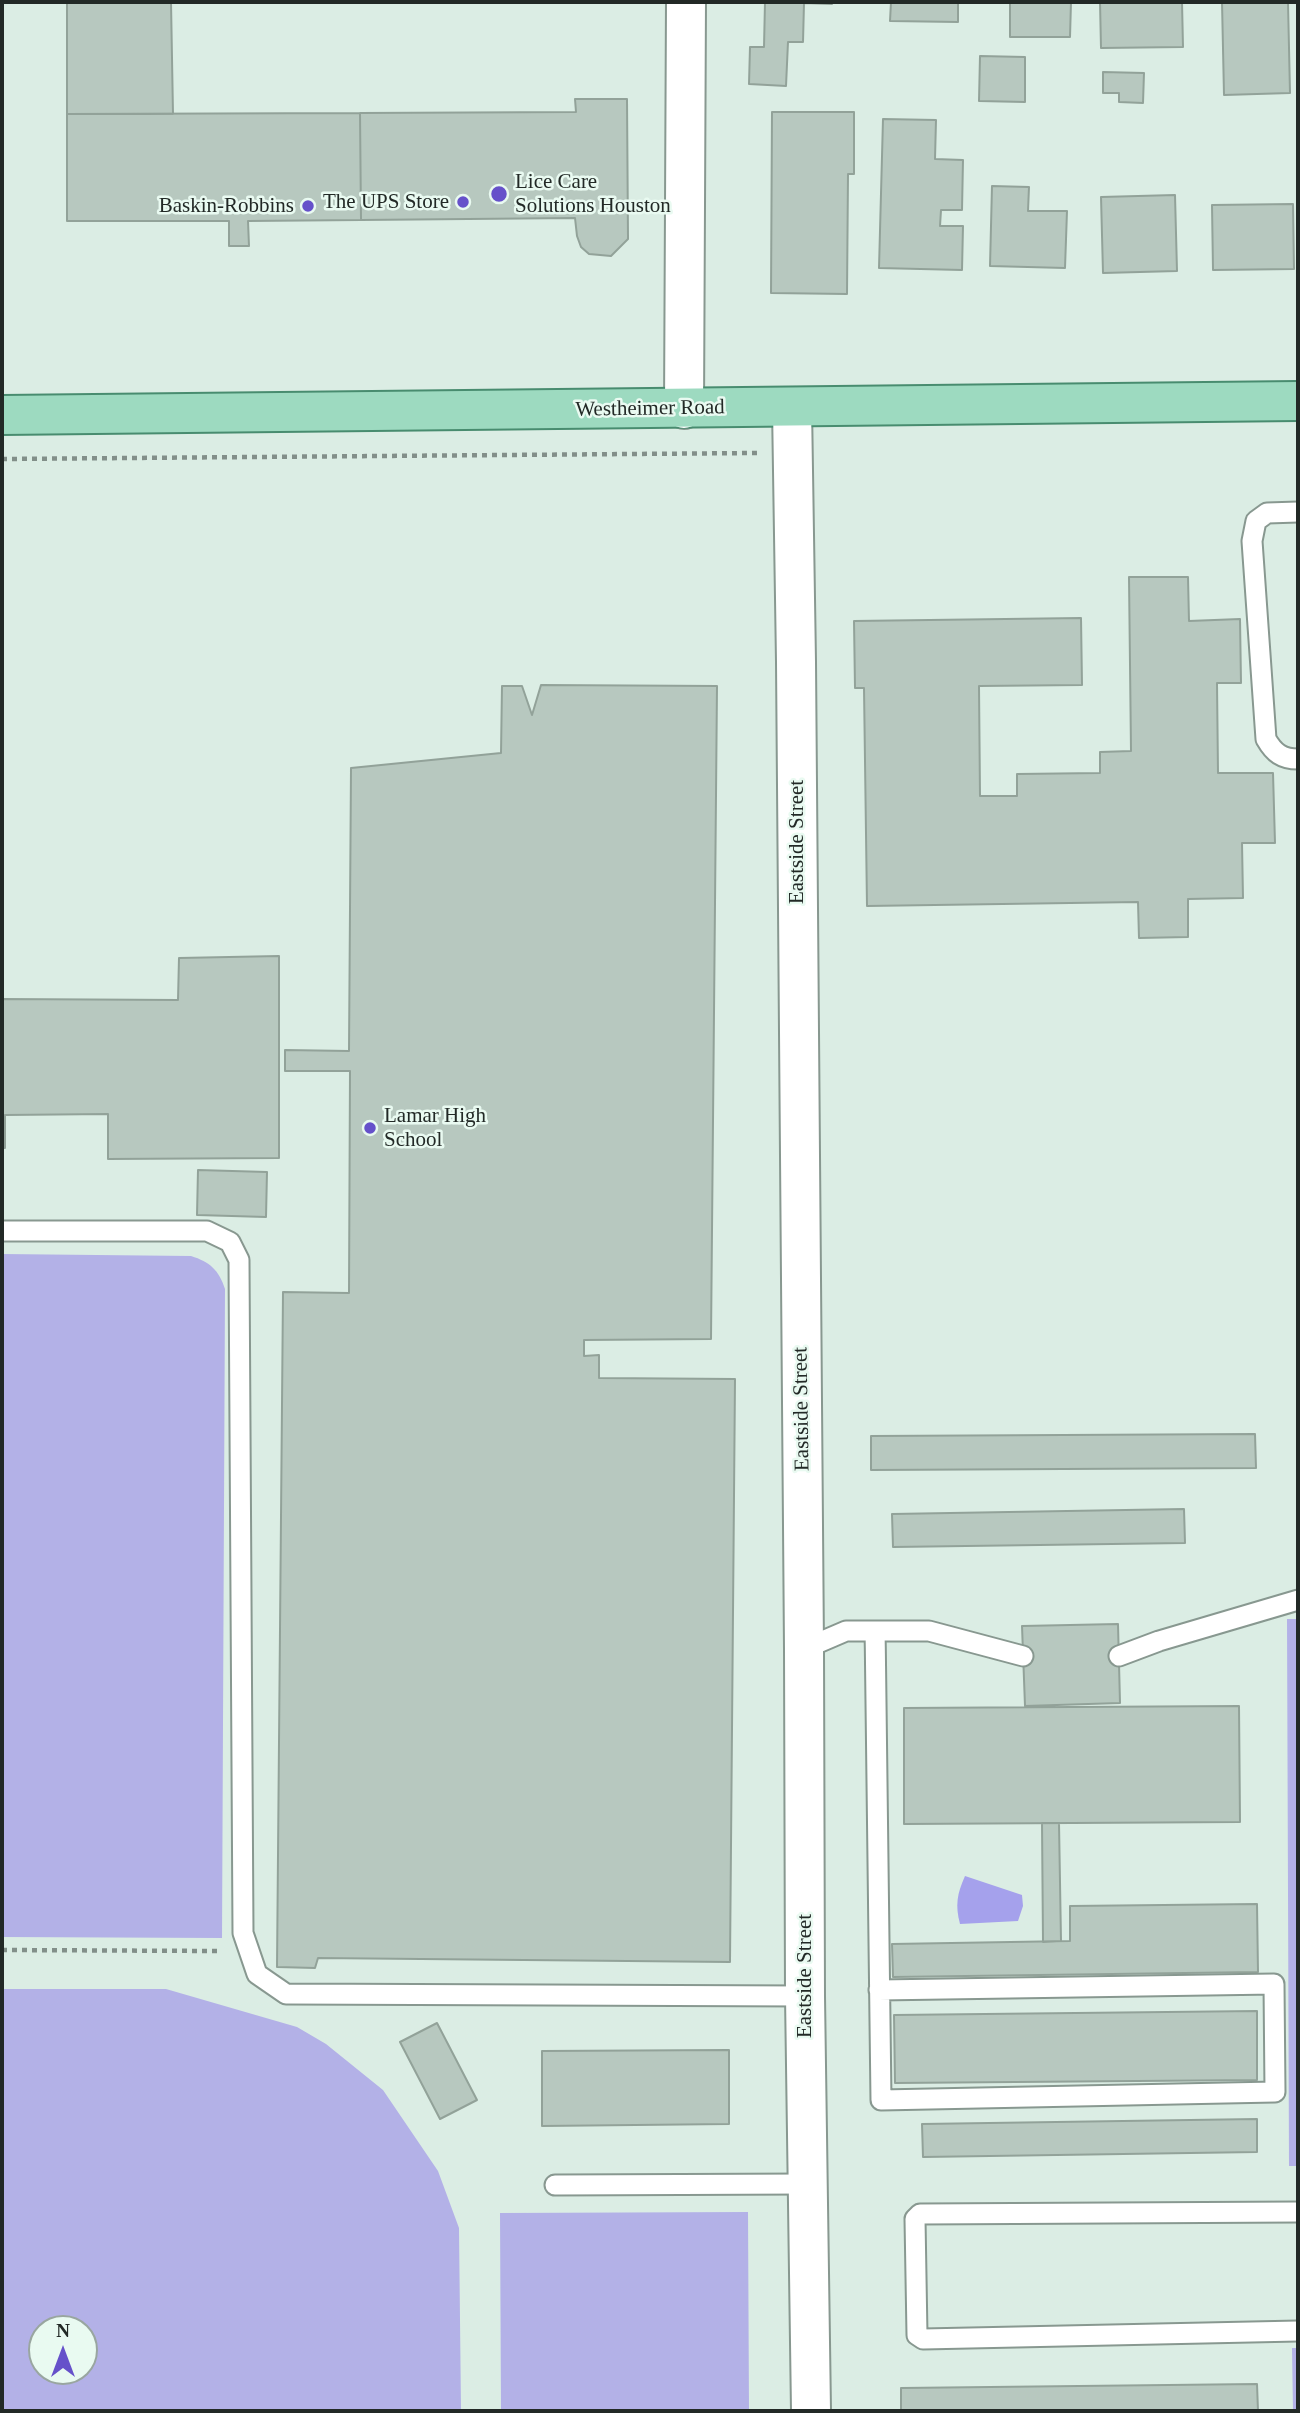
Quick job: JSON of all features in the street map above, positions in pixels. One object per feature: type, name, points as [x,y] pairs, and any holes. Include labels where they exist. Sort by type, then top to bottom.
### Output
[{"type":"main road","name":"Westheimer Road","points":[[2,415],[1298,401]]},
{"type":"street","points":[[684,409],[686,2]]},
{"type":"street","name":"Eastside Street","points":[[792,407],[811,2411]]},
{"type":"lane","points":[[1298,512],[1268,513],[1256,522],[1252,541],[1266,739],[1273,752],[1290,759],[1298,759]]},
{"type":"lane","points":[[2,1231],[207,1231],[230,1242],[239,1260],[243,1933],[257,1974],[286,1994],[805,1996]]},
{"type":"lane","points":[[1119,1656],[1159,1641],[1298,1600]]},
{"type":"lane","points":[[804,1649],[846,1631],[929,1631],[1023,1656]]},
{"type":"lane","points":[[875,1631],[881,2099],[1275,2092],[1274,1984],[880,1990]]},
{"type":"lane","points":[[555,2185],[807,2184]]},
{"type":"lane","points":[[1298,2212],[920,2214],[915,2218],[917,2335],[923,2339],[1298,2331]]},
{"type":"path","points":[[2,459],[793,453]]},
{"type":"path","points":[[2,1950],[249,1951]]},
{"type":"shaded area","points":[[2,1254],[191,1256],[213,1268],[225,1289],[222,1938],[2,1937]]},
{"type":"shaded area","points":[[1287,1619],[1298,1619],[1298,2166],[1289,2166]]},
{"type":"shaded area","points":[[965,1876],[1022,1895],[1023,1906],[1018,1921],[960,1924],[958,1900]]},
{"type":"shaded area","points":[[2,1989],[166,1989],[297,2027],[326,2044],[383,2090],[438,2171],[459,2228],[461,2411],[2,2411]]},
{"type":"shaded area","points":[[748,2212],[749,2411],[501,2411],[500,2213]]},
{"type":"shaded area","points":[[1292,2348],[1298,2348],[1298,2411],[1293,2411]]},
{"type":"building","points":[[67,2],[171,2],[173,114],[67,114]]},
{"type":"building","points":[[765,2],[832,2],[804,3],[803,42],[788,42],[786,86],[749,84],[750,47],[764,47]]},
{"type":"building","points":[[891,2],[958,2],[958,22],[890,21]]},
{"type":"building","points":[[1010,2],[1071,2],[1070,37],[1010,37]]},
{"type":"building","points":[[1100,2],[1182,2],[1183,47],[1101,48]]},
{"type":"building","points":[[1222,2],[1288,2],[1290,93],[1224,95]]},
{"type":"building","points":[[980,56],[1025,57],[1025,102],[979,101]]},
{"type":"building","points":[[1103,72],[1144,73],[1143,103],[1119,102],[1119,93],[1103,93]]},
{"type":"building","points":[[575,99],[627,99],[628,239],[611,256],[589,254],[581,247],[575,218],[361,220],[360,113],[576,112]]},
{"type":"building","points":[[772,112],[854,112],[854,174],[848,174],[847,294],[771,293]]},
{"type":"building","points":[[360,113],[361,220],[248,221],[249,246],[229,246],[229,221],[67,221],[67,114]]},
{"type":"building","points":[[883,119],[936,120],[935,159],[963,160],[962,210],[941,210],[940,226],[963,226],[962,270],[879,268]]},
{"type":"building","points":[[992,186],[1029,187],[1028,211],[1067,211],[1065,268],[990,266]]},
{"type":"building","points":[[1175,195],[1177,271],[1103,273],[1101,197]]},
{"type":"building","points":[[1293,204],[1294,269],[1213,270],[1212,205]]},
{"type":"building","points":[[1129,577],[1188,577],[1189,621],[1240,619],[1241,683],[1217,683],[1218,773],[1273,773],[1275,843],[1242,843],[1243,898],[1188,899],[1188,937],[1139,938],[1138,902],[867,906],[864,688],[855,688],[854,621],[1081,618],[1082,685],[979,686],[980,796],[1017,796],[1017,774],[1100,773],[1100,752],[1131,751]]},
{"type":"building","points":[[541,685],[717,686],[711,1339],[584,1340],[584,1356],[599,1355],[599,1378],[735,1379],[730,1962],[318,1958],[315,1968],[277,1967],[283,1292],[349,1293],[350,1071],[285,1071],[285,1050],[349,1051],[351,768],[501,753],[502,686],[522,686],[532,715]]},
{"type":"building","points":[[279,956],[279,1158],[108,1159],[108,1114],[5,1115],[5,1148],[2,1148],[2,999],[178,1000],[179,958]]},
{"type":"building","points":[[198,1170],[267,1172],[266,1217],[197,1215]]},
{"type":"building","points":[[1255,1434],[1256,1468],[871,1470],[871,1436]]},
{"type":"building","points":[[1184,1509],[1185,1543],[893,1547],[892,1514]]},
{"type":"building","points":[[1118,1624],[1120,1703],[1025,1706],[1022,1626]]},
{"type":"building","points":[[1239,1706],[1240,1822],[904,1824],[904,1708]]},
{"type":"building","points":[[1042,1823],[1059,1823],[1061,1941],[1043,1942]]},
{"type":"building","points":[[1257,1904],[1258,1972],[893,1977],[892,1944],[1070,1941],[1070,1906]]},
{"type":"building","points":[[1257,2011],[1257,2080],[895,2083],[894,2015]]},
{"type":"building","points":[[437,2023],[477,2100],[440,2119],[400,2042]]},
{"type":"building","points":[[729,2050],[729,2124],[542,2126],[542,2051]]},
{"type":"building","points":[[1257,2119],[1257,2152],[923,2157],[922,2124]]},
{"type":"building","points":[[1257,2384],[1258,2411],[901,2411],[901,2388]]},
{"type":"place","name":"Lice Care Solutions Houston","points":[[499,194]]},
{"type":"place","name":"The UPS Store","points":[[463,202]]},
{"type":"place","name":"Baskin-Robbins","points":[[308,206]]},
{"type":"place","name":"Lamar High School","points":[[370,1128]]}]
